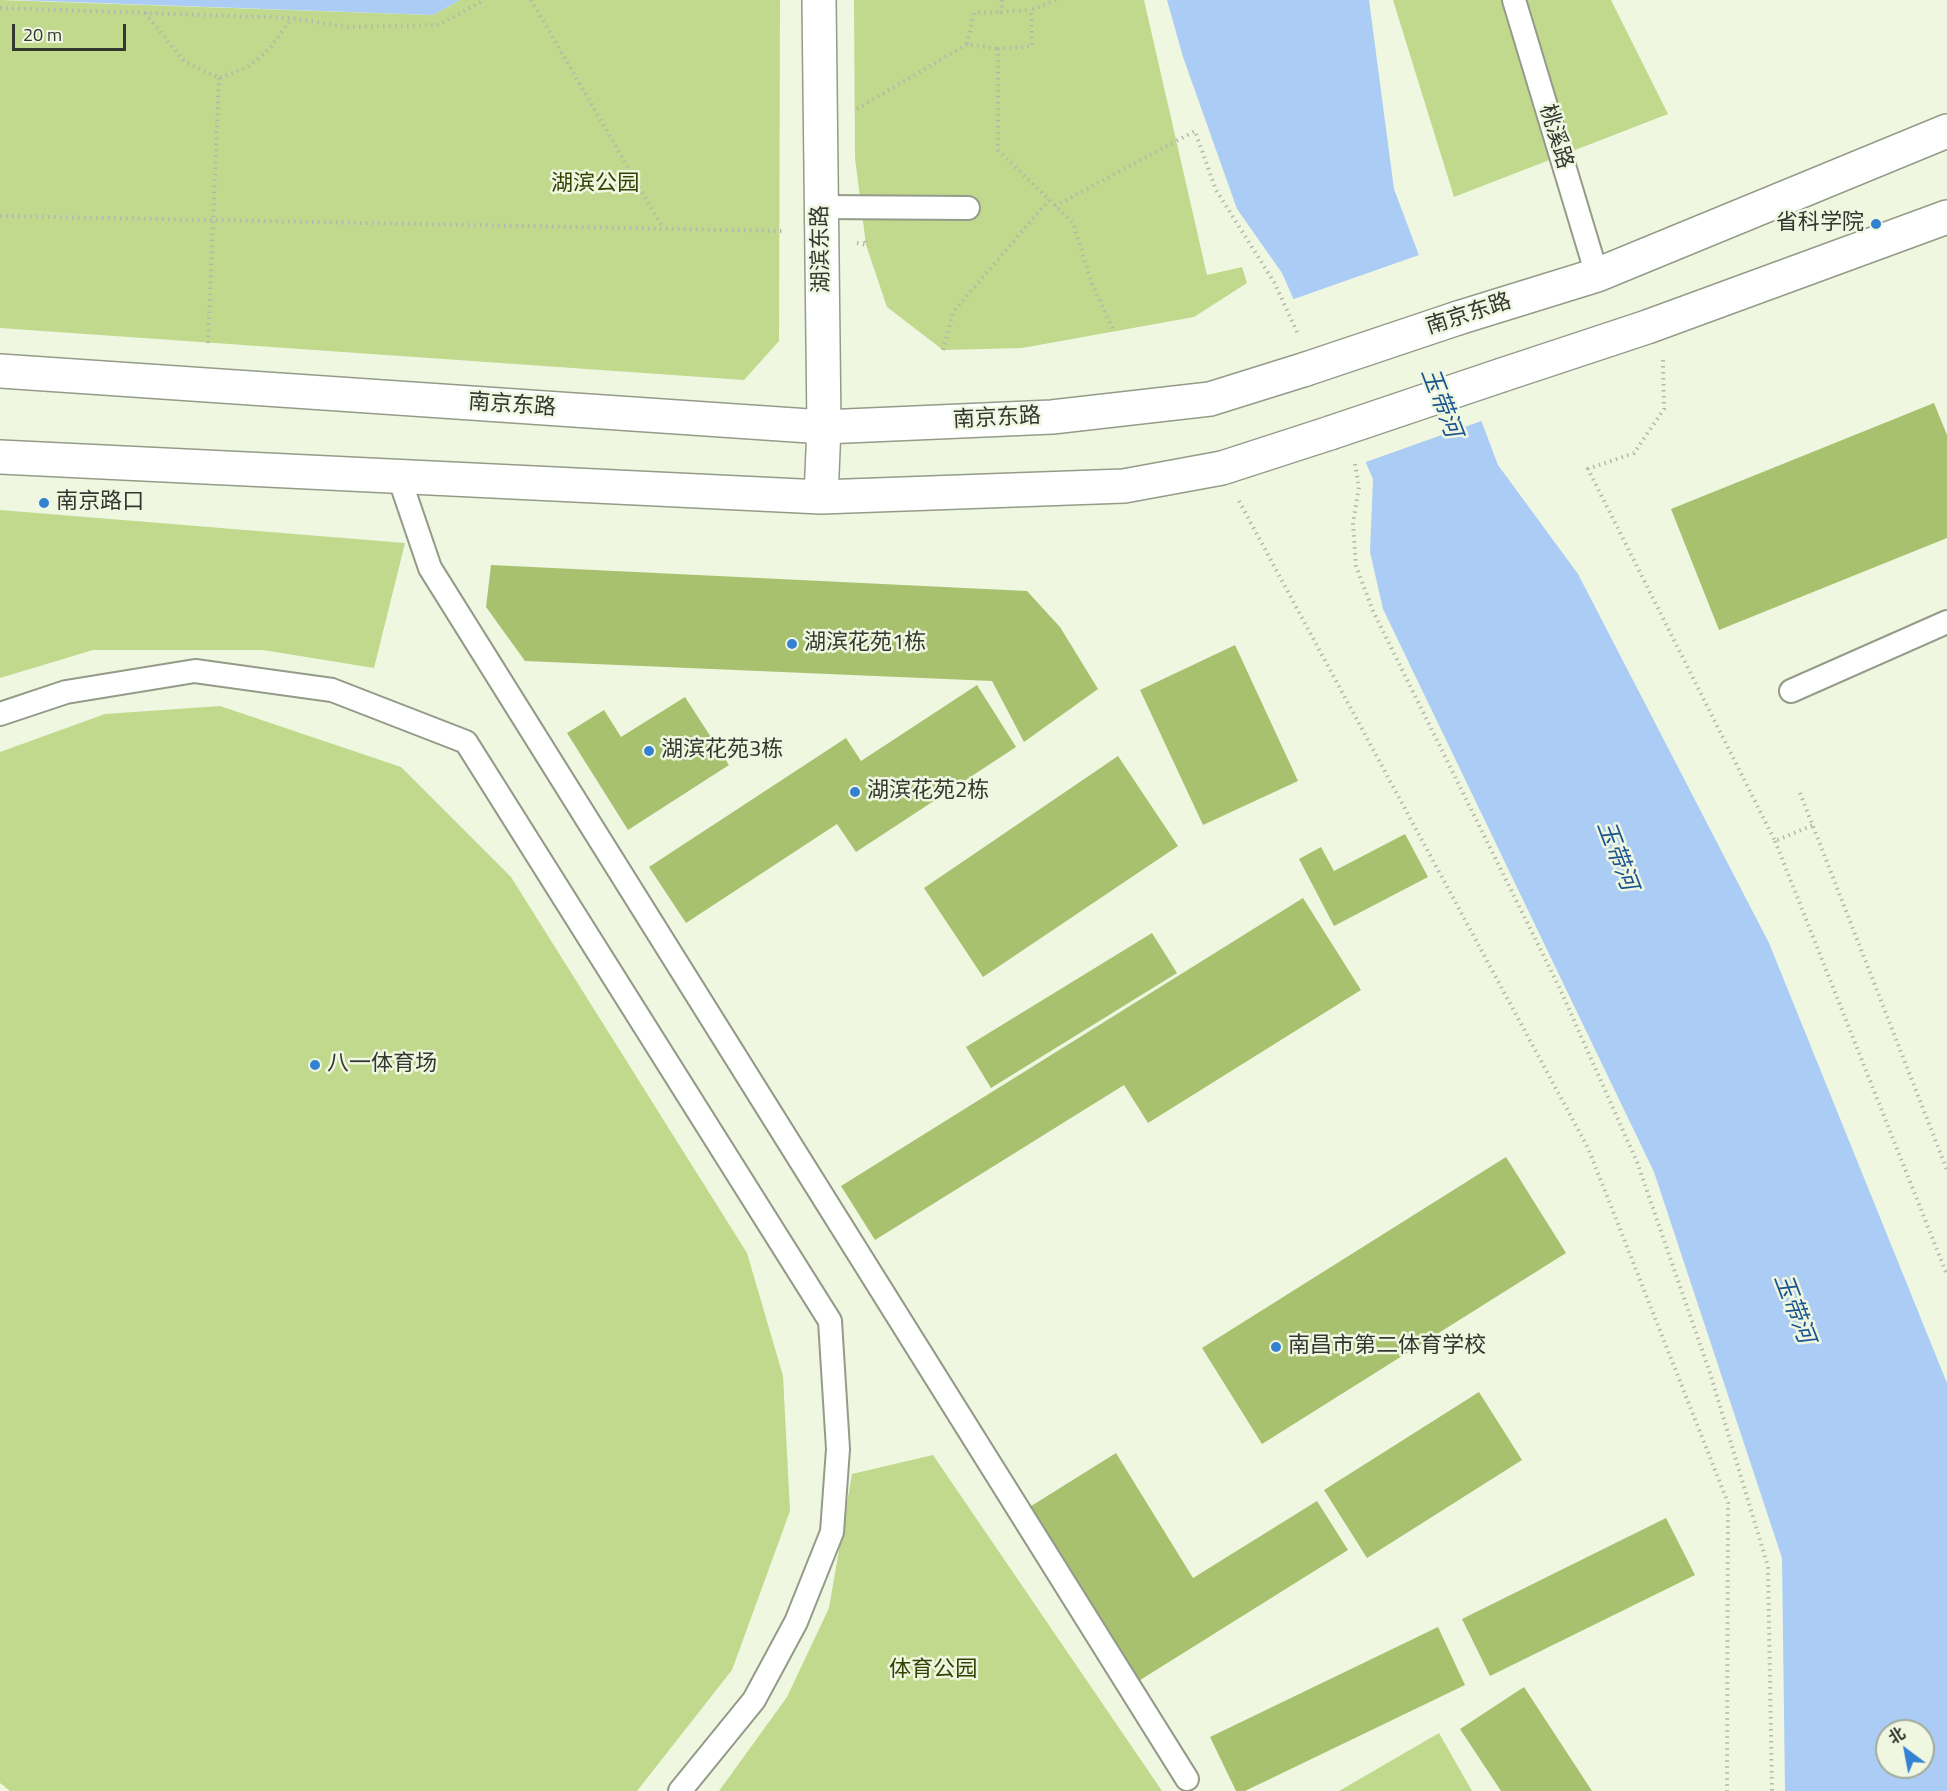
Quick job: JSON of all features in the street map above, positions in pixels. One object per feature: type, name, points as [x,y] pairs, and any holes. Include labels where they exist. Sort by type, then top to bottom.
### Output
[{"type":"main road","name":"湖滨东路","points":[[819,0],[824,427],[821,497]]},
{"type":"main road","name":"南京东路","points":[[0,371],[824,427],[1052,417],[1210,399],[1597,274],[1947,131]]},
{"type":"main road","points":[[0,457],[821,497],[1124,486],[1342,443],[1502,375],[1647,327],[1947,217]]},
{"type":"lane","name":"桃溪路","points":[[1514,0],[1597,274]]},
{"type":"lane","points":[[822,220],[861,207],[968,208]]},
{"type":"lane","points":[[399,477],[430,568],[1187,1779]]},
{"type":"lane","points":[[1791,691],[1947,622]]},
{"type":"lane","points":[[0,714],[66,692],[195,671],[332,690],[466,742],[830,1321],[838,1449],[832,1532],[796,1622],[754,1700],[680,1791]]},
{"type":"path","points":[[0,8],[291,18],[348,27],[439,25],[484,0]]},
{"type":"path","points":[[531,0],[663,229]]},
{"type":"path","points":[[1001,12],[1002,0]]},
{"type":"path","points":[[967,44],[974,14],[1031,10],[1056,0]]},
{"type":"path","points":[[855,119],[855,110],[967,44],[998,49],[1032,46],[1031,10]]},
{"type":"path","points":[[145,14],[184,61],[219,78],[248,67],[270,48],[291,18]]},
{"type":"path","points":[[998,49],[998,150],[1073,223],[1092,284],[1114,331]]},
{"type":"path","points":[[208,343],[219,78]]},
{"type":"path","points":[[1055,206],[1196,131],[1216,190],[1274,282],[1299,336]]},
{"type":"path","points":[[943,350],[953,312],[1050,200]]},
{"type":"path","points":[[0,216],[663,229],[822,220],[866,245],[861,207]]},
{"type":"path","points":[[1647,327],[1665,364],[1665,409],[1634,453],[1588,469],[1775,841],[1947,1275]]},
{"type":"path","points":[[1342,443],[1359,487],[1353,523],[1356,566],[1373,611],[1560,989],[1636,1162],[1710,1373],[1768,1567],[1772,1791]]},
{"type":"path","points":[[1222,468],[1588,1148],[1728,1503],[1727,1791]]},
{"type":"path","points":[[1800,793],[1947,1170]]},
{"type":"path","points":[[1775,841],[1813,825]]},
{"type":"green space","name":"湖滨公园","points":[[0,0],[433,15],[460,0],[780,0],[779,341],[744,380],[0,328]]},
{"type":"green space","points":[[854,0],[1144,0],[1207,275],[1242,267],[1247,283],[1194,317],[1022,348],[943,350],[887,307],[866,245],[855,158]]},
{"type":"green space","points":[[1393,0],[1611,0],[1668,114],[1454,197]]},
{"type":"green space","points":[[0,510],[405,543],[374,668],[263,650],[93,650],[0,678]]},
{"type":"green space","name":"八一体育场","points":[[220,706],[401,767],[511,877],[747,1253],[783,1376],[790,1511],[732,1670],[637,1791],[10,1791],[0,1783],[0,752],[105,714]]},
{"type":"green space","name":"体育公园","points":[[933,1455],[1162,1791],[719,1791],[787,1697],[829,1608],[852,1474]]},
{"type":"green space","points":[[1439,1733],[1472,1791],[1339,1791]]},
{"type":"water","points":[[15,0],[460,0],[433,15]]},
{"type":"water","name":"玉带河","points":[[1167,0],[1369,0],[1394,189],[1498,465],[1578,574],[1769,943],[1947,1383],[1947,1791],[1785,1791],[1782,1558],[1654,1172],[1383,609],[1370,552],[1373,479],[1282,273],[1237,209],[1183,57]]},
{"type":"pier","points":[[1422,254],[1484,420],[1363,463],[1291,300]]},
{"type":"building","points":[[1934,403],[1947,435],[1947,538],[1719,630],[1671,509]]},
{"type":"building","name":"湖滨花苑1栋","points":[[491,565],[1027,591],[1060,627],[1098,689],[1024,742],[992,681],[525,661],[486,607]]},
{"type":"building","points":[[1235,645],[1298,781],[1203,825],[1140,690]]},
{"type":"building","name":"湖滨花苑2栋","points":[[977,685],[1016,747],[856,852],[837,824],[686,923],[649,867],[846,738],[861,761]]},
{"type":"building","name":"湖滨花苑3栋","points":[[685,697],[729,765],[628,830],[567,733],[604,710],[621,737]]},
{"type":"building","points":[[1118,756],[1178,846],[983,977],[924,888]]},
{"type":"building","points":[[1405,834],[1428,877],[1334,926],[1299,859],[1321,847],[1334,871]]},
{"type":"building","points":[[1303,898],[1361,990],[1148,1123],[1124,1085],[875,1240],[841,1186]]},
{"type":"building","points":[[1152,933],[1177,973],[991,1088],[966,1047]]},
{"type":"building","points":[[1506,1157],[1566,1253],[1262,1444],[1202,1348]]},
{"type":"building","points":[[1479,1392],[1522,1460],[1367,1558],[1324,1490]]},
{"type":"building","points":[[1116,1453],[1193,1578],[1317,1501],[1348,1550],[1137,1682],[1028,1508]]},
{"type":"building","points":[[1666,1518],[1695,1575],[1490,1676],[1462,1619]]},
{"type":"building","points":[[1438,1627],[1465,1685],[1245,1791],[1236,1791],[1210,1737]]},
{"type":"building","points":[[1524,1687],[1592,1791],[1501,1791],[1460,1729]]},
{"type":"place","name":"省科学院","points":[[1876,224]]},
{"type":"place","name":"南京路口","points":[[44,503]]},
{"type":"place","name":"湖滨花苑1栋","points":[[792,644]]},
{"type":"place","name":"湖滨花苑3栋","points":[[649,751]]},
{"type":"place","name":"湖滨花苑2栋","points":[[855,792]]},
{"type":"place","name":"八一体育场","points":[[315,1065]]},
{"type":"place","name":"南昌市第二体育学校","points":[[1276,1347]]}]
